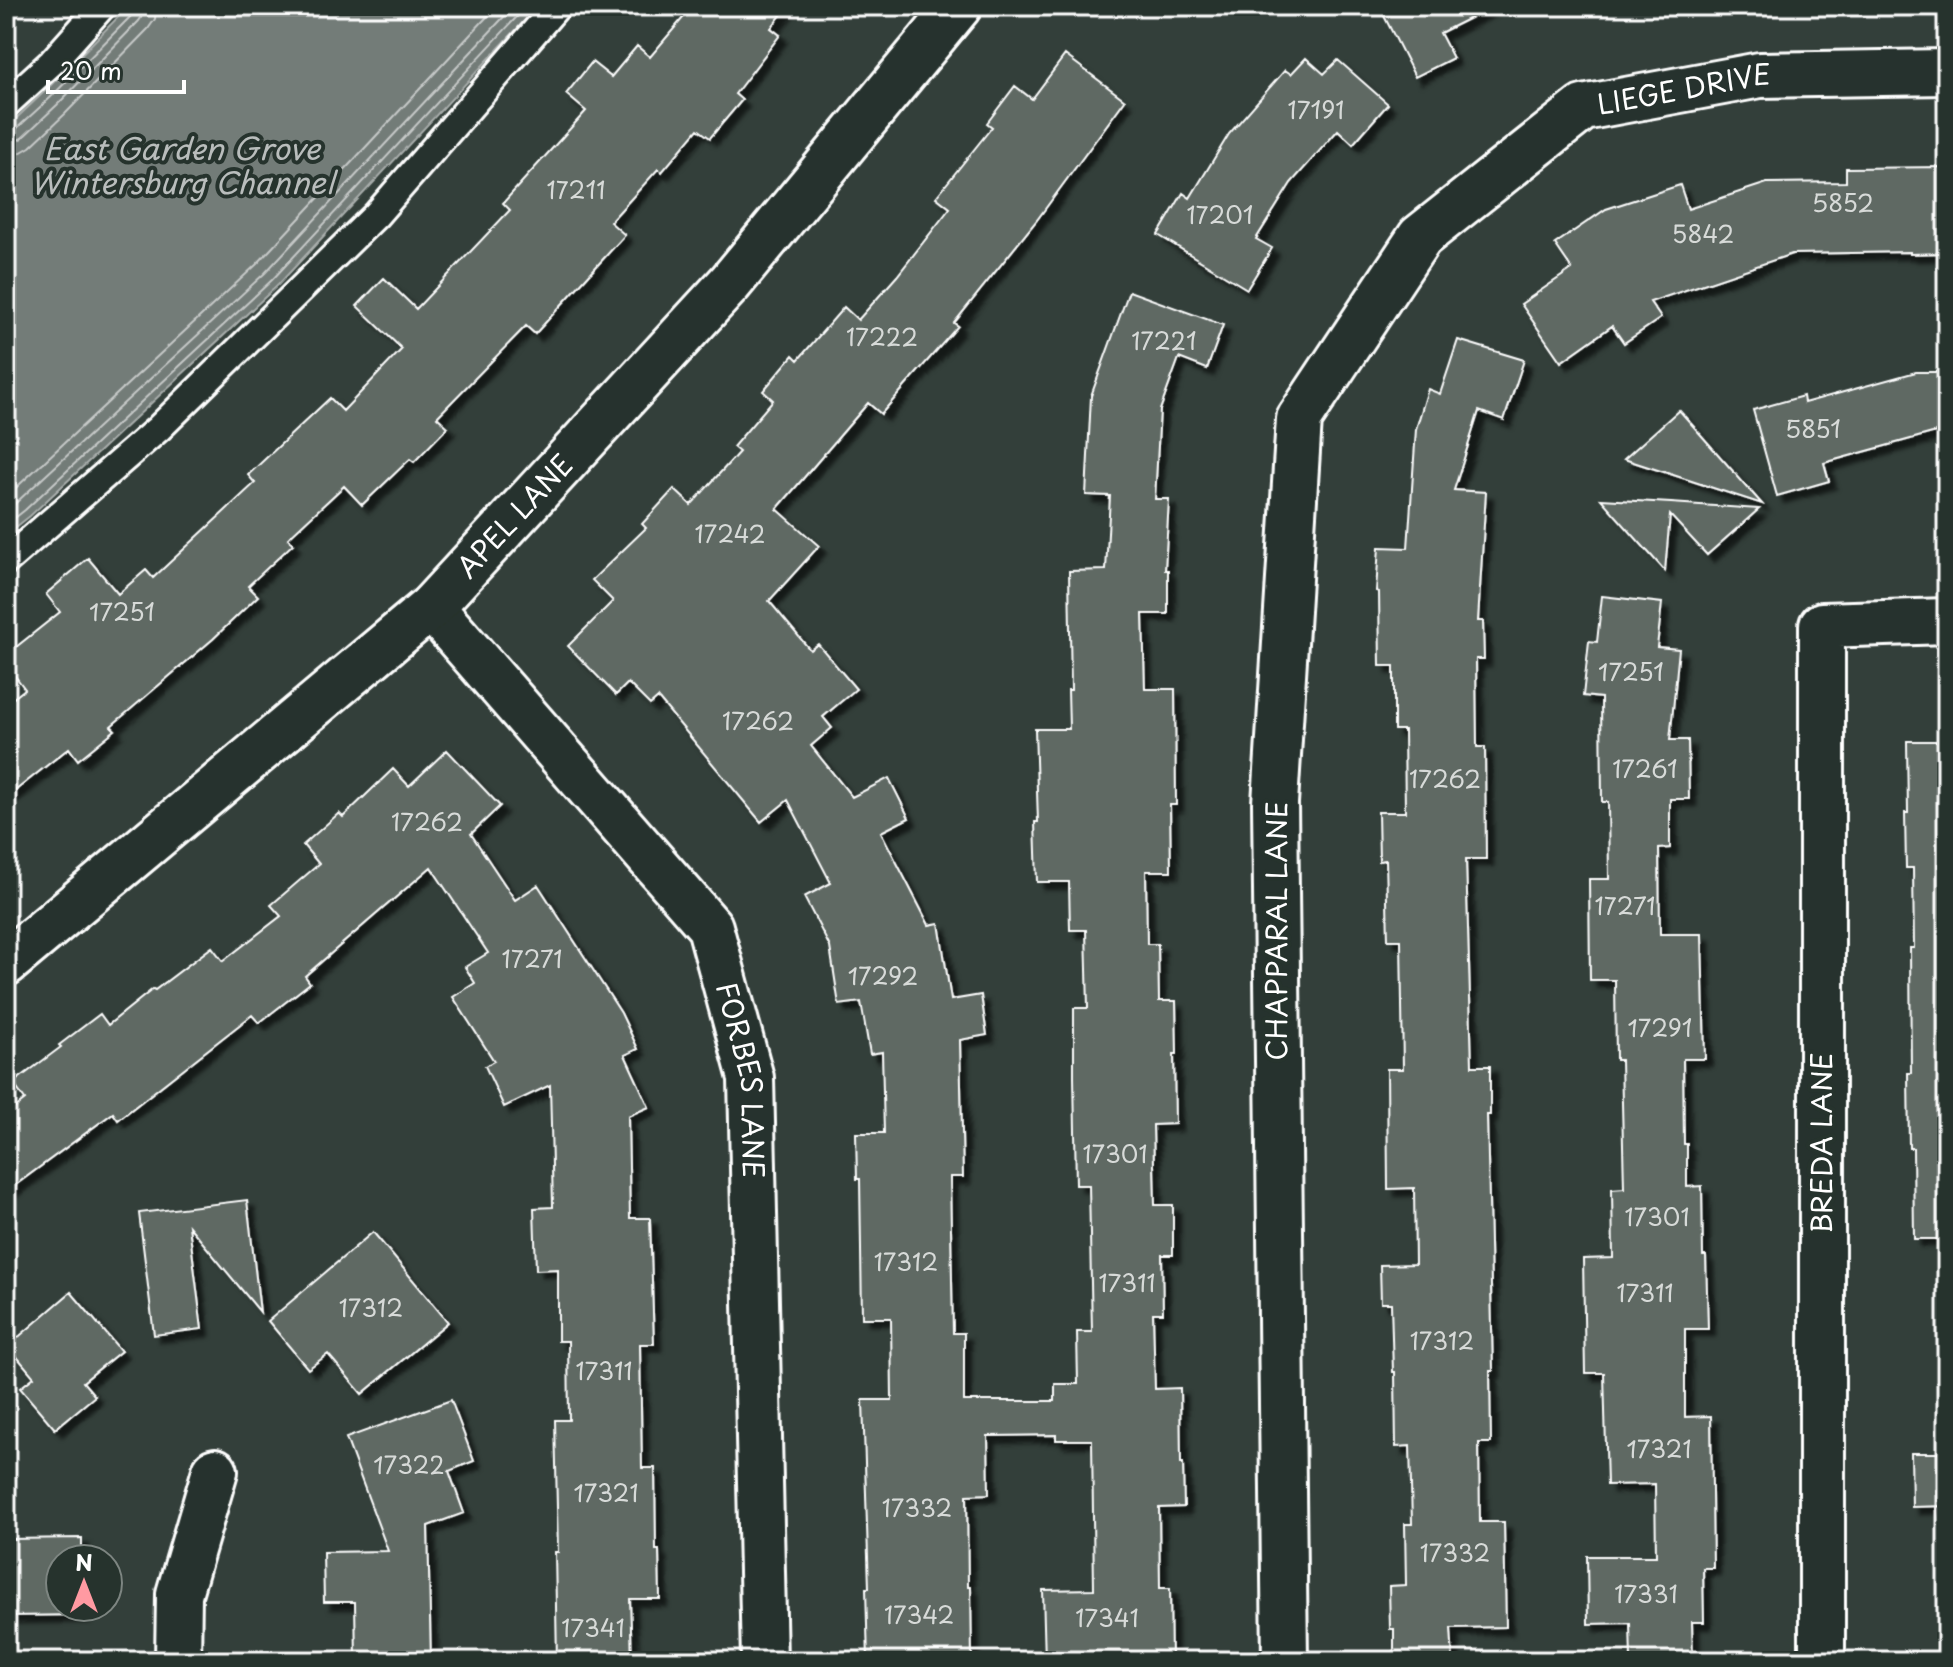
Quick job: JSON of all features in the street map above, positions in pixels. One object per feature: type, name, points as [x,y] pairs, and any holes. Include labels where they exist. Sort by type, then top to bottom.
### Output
[{"type":"street","name":"APEL LANE","points":[[6,963],[431,607],[730,283],[959,6]]},
{"type":"street","name":"LIEGE DRIVE","points":[[1420,237],[1583,108],[1760,75],[1947,72]]},
{"type":"street","name":"CHAPPARAL LANE","points":[[1285,1661],[1275,803],[1299,419],[1420,237]]},
{"type":"street","name":"FORBES LANE","points":[[431,607],[710,927],[751,1078],[764,1661]]},
{"type":"street","name":"BREDA LANE","points":[[1822,1661],[1822,625],[1947,621]]},
{"type":"street","points":[[178,1661],[179,1594],[215,1471]]},
{"type":"lane","points":[[6,104],[52,62],[102,6]]},
{"type":"lane","points":[[6,561],[158,429],[376,215],[557,6]]},
{"type":"water","name":"East Garden Grove Wintersburg Channel","points":[[129,6],[538,6],[278,285],[6,535],[6,128]]},
{"type":"building","points":[[693,6],[788,6],[771,28],[780,35],[735,94],[742,100],[710,138],[698,129],[662,172],[658,169],[610,222],[625,235],[535,334],[526,326],[437,417],[448,427],[414,462],[410,459],[362,505],[344,486],[288,538],[293,544],[248,586],[258,596],[213,639],[111,726],[115,730],[78,760],[69,748],[6,798],[6,704],[25,689],[6,664],[6,655],[60,612],[46,594],[88,558],[118,594],[146,570],[153,578],[255,483],[248,475],[330,398],[343,411],[402,349],[357,306],[384,278],[416,309],[510,210],[503,203],[586,111],[566,94],[592,62],[611,77],[637,46],[650,57]]},
{"type":"building","points":[[1379,6],[1494,6],[1440,33],[1453,58],[1415,77]]},
{"type":"building","points":[[1065,55],[1125,100],[1037,220],[954,323],[958,326],[881,414],[868,403],[777,509],[819,546],[769,601],[810,650],[818,644],[856,689],[823,717],[832,728],[811,746],[852,797],[889,778],[909,818],[881,832],[929,925],[939,923],[951,1000],[981,995],[987,1035],[960,1040],[963,1177],[950,1177],[953,1333],[964,1333],[964,1401],[1055,1401],[1055,1384],[1078,1384],[1077,1332],[1092,1332],[1089,1185],[1076,1185],[1074,1077],[1074,1008],[1088,1008],[1086,930],[1070,930],[1069,882],[1037,882],[1035,729],[1069,729],[1069,571],[1106,570],[1110,496],[1086,495],[1091,396],[1129,291],[1223,325],[1207,369],[1179,358],[1160,410],[1155,499],[1169,499],[1165,570],[1168,570],[1168,614],[1143,614],[1145,689],[1175,689],[1176,805],[1170,805],[1171,871],[1146,871],[1147,944],[1158,944],[1159,1001],[1176,1001],[1175,1124],[1153,1125],[1155,1205],[1173,1205],[1173,1255],[1162,1255],[1163,1313],[1153,1313],[1155,1389],[1180,1388],[1183,1463],[1184,1507],[1159,1508],[1160,1588],[1170,1588],[1171,1661],[1045,1661],[1043,1590],[1094,1589],[1092,1440],[1056,1440],[1056,1435],[988,1436],[989,1494],[967,1495],[972,1661],[868,1661],[863,1400],[892,1400],[891,1318],[862,1318],[860,1179],[857,1179],[856,1133],[884,1133],[882,1052],[870,1054],[861,1002],[839,1005],[830,947],[804,897],[831,883],[788,800],[761,822],[658,698],[650,705],[628,683],[616,695],[568,646],[613,601],[592,580],[646,528],[642,524],[674,489],[691,505],[739,452],[733,447],[773,400],[763,391],[793,355],[798,360],[844,307],[858,320],[950,208],[936,197],[992,127],[987,123],[1015,86],[1032,99]]},
{"type":"building","points":[[1306,58],[1324,74],[1338,60],[1388,104],[1353,144],[1338,130],[1291,183],[1256,239],[1272,248],[1247,289],[1158,235],[1183,193],[1190,198],[1229,134],[1285,70],[1291,74]]},
{"type":"building","points":[[1947,167],[1947,253],[1792,254],[1650,302],[1661,318],[1624,343],[1612,326],[1561,362],[1521,304],[1572,269],[1555,244],[1606,209],[1680,185],[1688,209],[1767,183],[1846,182],[1846,168]]},
{"type":"building","points":[[1458,340],[1524,360],[1504,420],[1479,411],[1454,490],[1486,492],[1478,621],[1483,621],[1484,659],[1476,659],[1477,747],[1485,747],[1486,859],[1466,859],[1472,1066],[1490,1066],[1490,1115],[1487,1115],[1493,1371],[1490,1371],[1491,1443],[1479,1443],[1480,1522],[1504,1522],[1506,1627],[1451,1628],[1453,1661],[1394,1661],[1389,1586],[1406,1585],[1405,1524],[1412,1524],[1410,1446],[1396,1447],[1391,1303],[1381,1303],[1380,1265],[1415,1264],[1414,1188],[1388,1189],[1387,1069],[1403,1069],[1401,940],[1388,940],[1386,860],[1379,861],[1378,812],[1405,812],[1404,730],[1394,730],[1394,666],[1380,666],[1379,592],[1376,591],[1379,547],[1408,548],[1416,429],[1428,389],[1440,394]]},
{"type":"building","points":[[1916,372],[1947,372],[1947,429],[1824,463],[1829,481],[1777,496],[1753,410],[1803,396],[1804,403]]},
{"type":"building","points":[[1679,410],[1762,504],[1624,459]]},
{"type":"building","points":[[1601,499],[1759,509],[1707,555],[1670,515],[1665,571]]},
{"type":"building","points":[[1602,596],[1662,603],[1657,647],[1679,649],[1670,740],[1688,740],[1689,799],[1670,799],[1670,848],[1659,849],[1660,934],[1702,934],[1705,1059],[1683,1059],[1684,1144],[1687,1144],[1687,1187],[1702,1186],[1708,1329],[1685,1329],[1685,1417],[1711,1416],[1713,1568],[1703,1568],[1704,1622],[1692,1622],[1693,1661],[1631,1661],[1630,1623],[1588,1624],[1587,1556],[1656,1556],[1655,1484],[1607,1485],[1604,1373],[1585,1373],[1583,1259],[1613,1258],[1612,1189],[1624,1188],[1621,1060],[1616,1060],[1615,980],[1590,980],[1589,879],[1609,879],[1608,802],[1602,802],[1601,698],[1583,696],[1589,641],[1597,642]]},
{"type":"building","points":[[1907,741],[1947,741],[1947,1239],[1914,1239],[1908,1073],[1911,1073],[1913,868],[1906,868]]},
{"type":"building","points":[[447,750],[500,806],[471,834],[515,900],[538,885],[621,1013],[638,1049],[625,1055],[649,1107],[628,1116],[630,1218],[650,1218],[654,1344],[640,1344],[642,1468],[655,1468],[660,1599],[630,1599],[632,1660],[557,1661],[555,1420],[569,1420],[568,1341],[558,1341],[558,1269],[536,1270],[534,1208],[553,1207],[550,1085],[504,1107],[485,1066],[494,1061],[453,997],[475,983],[465,967],[488,953],[431,867],[305,976],[310,983],[259,1023],[252,1015],[118,1120],[113,1113],[6,1192],[6,1115],[25,1100],[13,1083],[100,1014],[108,1025],[212,947],[223,961],[281,916],[271,905],[319,864],[303,845],[339,813],[343,817],[393,769],[409,786]]},
{"type":"building","points":[[247,1200],[260,1312],[189,1226],[202,1329],[154,1335],[139,1213]]},
{"type":"building","points":[[373,1232],[448,1322],[362,1394],[328,1354],[308,1369],[268,1321]]},
{"type":"building","points":[[71,1292],[121,1351],[83,1382],[95,1396],[55,1429],[20,1388],[34,1377],[8,1346]]},
{"type":"building","points":[[451,1400],[474,1461],[449,1471],[464,1513],[428,1526],[431,1661],[356,1661],[355,1602],[324,1602],[323,1552],[388,1551],[346,1438]]},
{"type":"building","points":[[1911,1453],[1947,1453],[1947,1506],[1912,1507]]},
{"type":"building","points":[[82,1538],[82,1543],[44,1543],[44,1616],[6,1616],[6,1539]]}]
